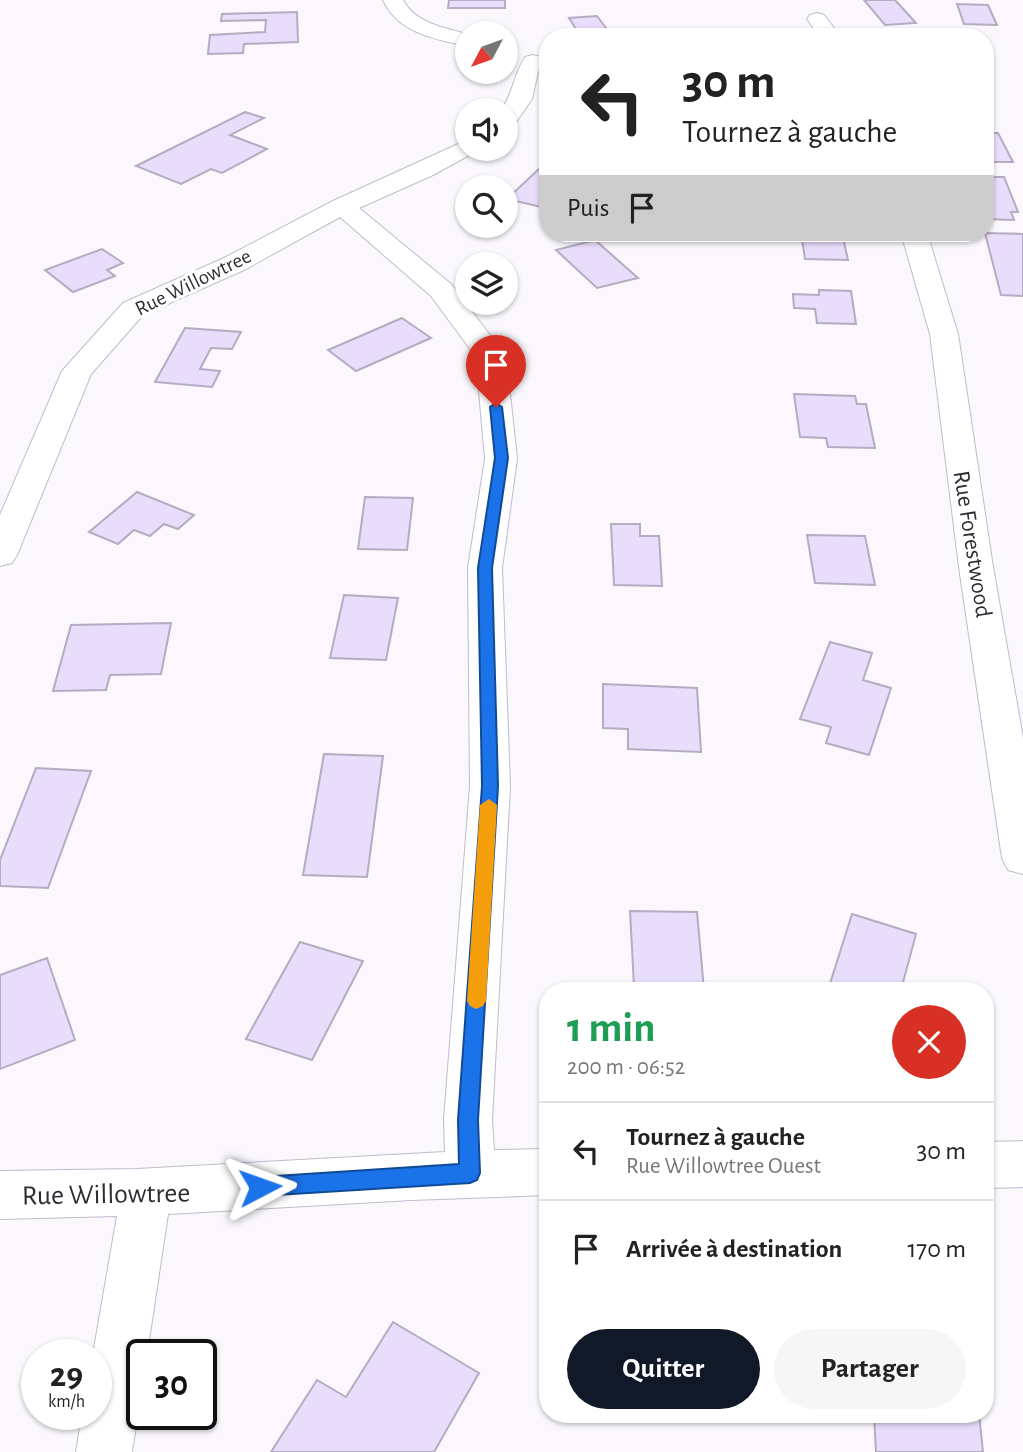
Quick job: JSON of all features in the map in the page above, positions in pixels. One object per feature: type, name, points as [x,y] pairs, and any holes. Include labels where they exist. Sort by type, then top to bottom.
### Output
[{"type":"street","points":[[393,0],[400,13],[412,22],[455,36]]},
{"type":"street","points":[[817,19],[824,28]]},
{"type":"street","points":[[518,103],[531,61]]},
{"type":"street","name":"Rue Willowtree","points":[[0,555],[77,371],[133,309],[234,264],[342,206],[455,153]]},
{"type":"street","points":[[342,206],[441,290],[491,356],[501,458],[485,568],[490,786],[468,1120],[470,1173]]},
{"type":"street","name":"Rue Forestwood","points":[[917,242],[944,334],[976,567],[1023,858]]},
{"type":"street","points":[[994,1166],[1023,1164]]},
{"type":"street","name":"Rue Willowtree","points":[[0,1195],[146,1194],[470,1173],[539,1172]]},
{"type":"street","points":[[104,1452],[146,1194]]},
{"type":"building","points":[[449,0],[505,0],[505,8],[448,8]]},
{"type":"building","points":[[864,0],[895,0],[916,23],[885,25]]},
{"type":"building","points":[[957,4],[988,5],[997,25],[964,24]]},
{"type":"building","points":[[297,12],[298,42],[244,44],[243,53],[208,54],[210,35],[265,32],[266,20],[221,21],[222,14]]},
{"type":"building","points":[[597,16],[606,28],[575,28],[569,18]]},
{"type":"building","points":[[245,112],[264,118],[230,135],[267,149],[222,173],[211,169],[181,184],[136,166]]},
{"type":"building","points":[[994,133],[998,133],[1013,162],[994,162]]},
{"type":"building","points":[[539,169],[539,207],[518,202],[518,189]]},
{"type":"building","points":[[994,177],[1004,177],[1018,212],[1011,212],[1014,220],[994,219]]},
{"type":"building","points":[[994,233],[1023,234],[1023,296],[1001,295],[987,242],[994,242]]},
{"type":"building","points":[[597,242],[638,278],[597,288],[556,250]]},
{"type":"building","points":[[802,242],[844,242],[848,260],[805,259]]},
{"type":"building","points":[[102,249],[123,263],[107,270],[115,276],[73,292],[45,270]]},
{"type":"building","points":[[819,290],[851,291],[856,324],[817,323],[815,309],[794,308],[793,294],[819,295]]},
{"type":"building","points":[[402,318],[431,338],[356,371],[328,350]]},
{"type":"building","points":[[185,328],[241,332],[232,349],[211,348],[200,369],[220,371],[212,387],[155,382]]},
{"type":"building","points":[[794,394],[855,396],[857,404],[866,404],[875,448],[828,447],[826,438],[800,437]]},
{"type":"building","points":[[137,492],[194,515],[178,529],[164,524],[150,536],[134,530],[118,544],[89,532]]},
{"type":"building","points":[[365,497],[413,498],[407,550],[358,549]]},
{"type":"building","points":[[611,524],[640,524],[640,536],[659,536],[662,586],[614,585]]},
{"type":"building","points":[[807,535],[865,536],[875,585],[815,583]]},
{"type":"building","points":[[344,595],[398,598],[386,660],[330,658]]},
{"type":"building","points":[[171,623],[161,674],[110,675],[106,690],[53,691],[71,625]]},
{"type":"building","points":[[830,642],[872,653],[863,680],[891,688],[869,755],[826,743],[831,727],[800,719]]},
{"type":"building","points":[[603,684],[697,688],[701,752],[628,749],[628,729],[603,728]]},
{"type":"building","points":[[324,754],[383,756],[367,877],[303,875]]},
{"type":"building","points":[[36,768],[91,771],[48,888],[0,886],[0,860]]},
{"type":"building","points":[[630,911],[697,912],[703,982],[634,982]]},
{"type":"building","points":[[852,914],[916,934],[903,982],[831,982]]},
{"type":"building","points":[[300,942],[363,961],[312,1060],[246,1039]]},
{"type":"building","points":[[47,958],[75,1040],[0,1069],[0,975]]},
{"type":"building","points":[[393,1322],[479,1373],[434,1452],[271,1452],[317,1380],[346,1397]]},
{"type":"building","points":[[874,1423],[980,1423],[983,1452],[876,1452]]},
{"type":"slow traffic","points":[[476,1001],[489,805]]},
{"type":"route","points":[[260,1187],[470,1173],[468,1120],[490,786],[485,568],[501,458],[496,407]]}]
